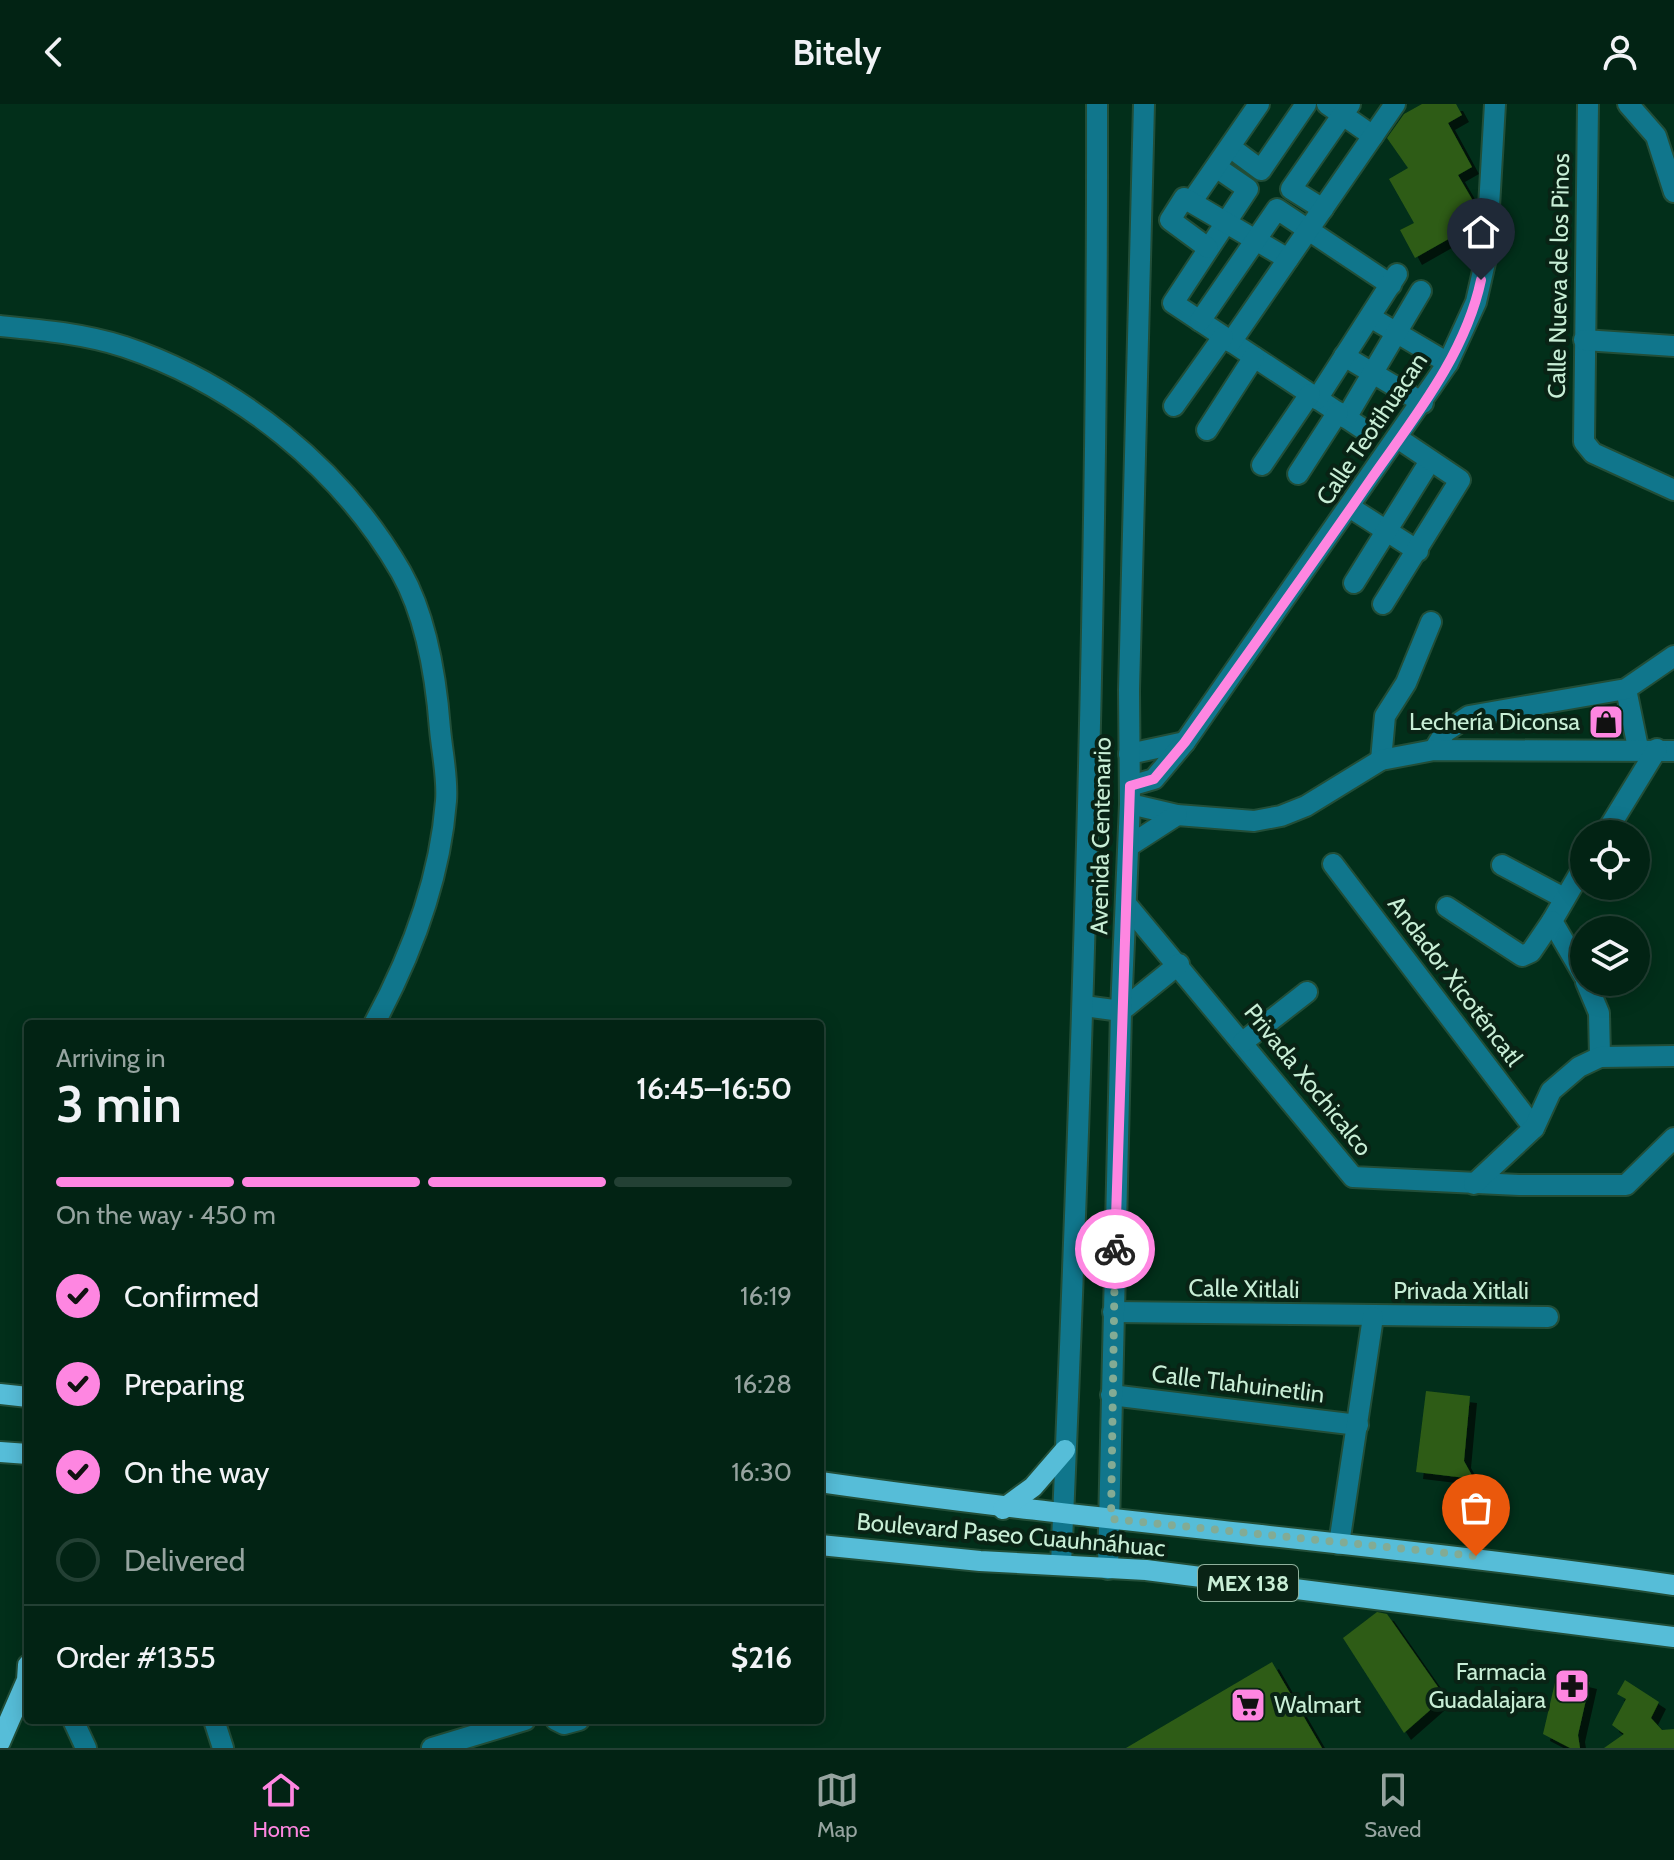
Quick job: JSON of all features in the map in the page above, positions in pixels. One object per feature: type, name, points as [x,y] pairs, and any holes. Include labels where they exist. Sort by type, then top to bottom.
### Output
[{"type":"main road","points":[[0,1394],[24,1397]]},
{"type":"main road","points":[[1003,1509],[1033,1487],[1065,1450]]},
{"type":"main road","points":[[0,1452],[24,1454]]},
{"type":"main road","name":"Boulevard Paseo Cuauhnáhuac","points":[[824,1483],[1063,1516],[1158,1521],[1339,1544],[1476,1556],[1674,1585]]},
{"type":"main road","name":"Boulevard Paseo Cuauhnáhuac","points":[[824,1545],[1301,1589],[1674,1637]]},
{"type":"main road","points":[[0,1742],[24,1684]]},
{"type":"street","name":"Avenida Centenario","points":[[1061,1565],[1084,1006],[1091,687],[1097,104]]},
{"type":"street","name":"Avenida Centenario","points":[[1108,1569],[1121,1011],[1129,846],[1129,690],[1144,104]]},
{"type":"street","points":[[1192,201],[1259,104]]},
{"type":"street","points":[[1230,147],[1261,170],[1306,104]]},
{"type":"street","points":[[1174,406],[1288,259],[1395,104]]},
{"type":"street","name":"Calle Teotihuacan","points":[[1130,795],[1154,779],[1185,742],[1399,439],[1448,363],[1476,302],[1486,258],[1495,104]]},
{"type":"street","name":"Calle Nueva de los Pinos","points":[[1588,104],[1582,434],[1587,449],[1674,490]]},
{"type":"street","points":[[1628,104],[1656,136],[1674,192]]},
{"type":"street","points":[[1323,209],[1291,189],[1340,108],[1373,136]]},
{"type":"street","points":[[1216,167],[1248,189],[1173,301],[1366,431]]},
{"type":"street","points":[[1208,248],[1170,220],[1183,198],[1257,238],[1288,259]]},
{"type":"street","points":[[1200,321],[1277,209],[1395,279],[1344,356],[1262,465]]},
{"type":"street","points":[[1298,474],[1372,373],[1421,291]]},
{"type":"street","points":[[1370,317],[1448,363]]},
{"type":"street","points":[[0,326],[53,331],[123,347],[169,365],[213,388],[306,454],[360,512],[402,574],[430,652],[446,800],[432,880],[419,924],[376,1020]]},
{"type":"street","points":[[1584,340],[1674,346]]},
{"type":"street","points":[[1344,356],[1423,403]]},
{"type":"street","points":[[1207,430],[1254,357]]},
{"type":"street","points":[[1383,604],[1460,480],[1399,439]]},
{"type":"street","points":[[1354,583],[1430,461]]},
{"type":"street","points":[[1351,508],[1418,551]]},
{"type":"street","points":[[1381,760],[1385,716],[1406,683],[1431,622]]},
{"type":"street","points":[[1434,750],[1445,732],[1469,716],[1626,689],[1674,656]]},
{"type":"street","points":[[1091,687],[1129,690]]},
{"type":"street","points":[[1626,689],[1656,749]]},
{"type":"street","points":[[1129,754],[1185,742]]},
{"type":"street","points":[[1130,795],[1177,815],[1254,821],[1281,816],[1306,806],[1381,760],[1434,750],[1656,749]]},
{"type":"street","points":[[1613,820],[1656,749]]},
{"type":"street","points":[[1129,846],[1177,815]]},
{"type":"street","name":"Andador Xicoténcatl","points":[[1333,864],[1534,1128]]},
{"type":"street","points":[[1502,865],[1564,898]]},
{"type":"street","points":[[1447,907],[1522,956],[1531,952],[1570,888]]},
{"type":"street","name":"Privada Xochicalco","points":[[1126,904],[1353,1177],[1474,1184],[1626,1185],[1674,1138]]},
{"type":"street","points":[[1552,921],[1570,952]]},
{"type":"street","points":[[1084,1006],[1121,1011],[1179,964]]},
{"type":"street","points":[[1243,1042],[1307,992]]},
{"type":"street","points":[[1592,996],[1599,1013],[1600,1057]]},
{"type":"street","points":[[1474,1184],[1534,1128],[1551,1091],[1564,1076],[1600,1057],[1674,1056]]},
{"type":"street","name":"Calle Xitlali","points":[[1113,1312],[1373,1317]]},
{"type":"street","points":[[1339,1544],[1373,1317]]},
{"type":"street","name":"Privada Xitlali","points":[[1373,1317],[1548,1317]]},
{"type":"street","name":"Calle Tlahuinetlin","points":[[1111,1395],[1358,1425]]},
{"type":"street","points":[[75,1724],[86,1748]]},
{"type":"street","points":[[215,1724],[223,1748]]},
{"type":"street","points":[[439,1747],[512,1724]]},
{"type":"building","points":[[1422,104],[1456,104],[1462,115],[1448,123],[1472,167],[1458,175],[1476,206],[1475,224],[1415,258],[1400,230],[1414,223],[1389,179],[1408,168],[1387,138],[1404,114]]},
{"type":"building","points":[[1426,1391],[1470,1396],[1464,1461],[1474,1479],[1416,1472]]},
{"type":"building","points":[[1377,1612],[1387,1614],[1445,1697],[1404,1733],[1343,1638]]},
{"type":"building","name":"Walmart","points":[[1272,1662],[1322,1748],[1126,1748]]},
{"type":"building","points":[[1557,1674],[1590,1682],[1578,1735],[1580,1748],[1570,1748],[1543,1734]]},
{"type":"building","points":[[1625,1680],[1659,1702],[1651,1718],[1662,1730],[1674,1729],[1674,1748],[1604,1748],[1624,1734],[1612,1725],[1626,1699],[1617,1694]]},
{"type":"way so far","points":[[1115,1249],[1111,1519],[1158,1521],[1339,1544],[1476,1556]]},
{"type":"place","name":"Lechería Diconsa","points":[[1606,722]]},
{"type":"place","name":"Farmacia Guadalajara","points":[[1572,1686]]},
{"type":"place","name":"Walmart","points":[[1248,1705]]},
{"type":"route","points":[[1115,1249],[1130,786],[1154,779],[1185,742],[1367,485],[1448,363],[1476,302],[1481,280]]}]
